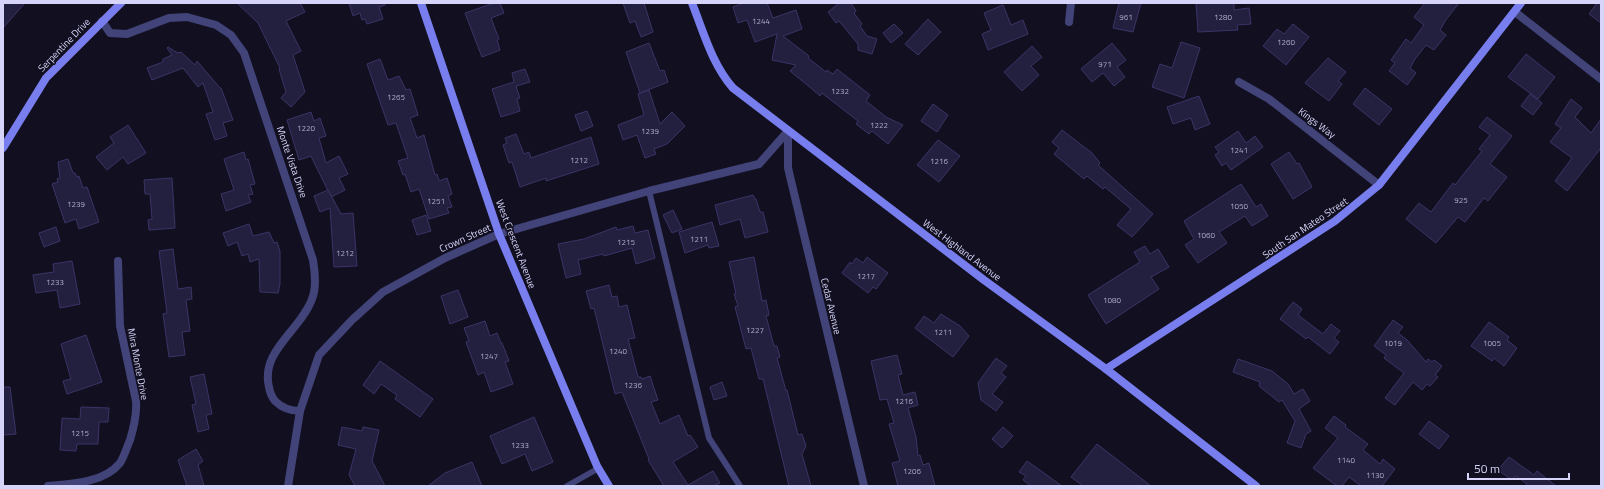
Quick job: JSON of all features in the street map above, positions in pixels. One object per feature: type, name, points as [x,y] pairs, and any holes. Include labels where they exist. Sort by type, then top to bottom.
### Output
[{"type":"street","name":"Serpentine Drive","points":[[3,148],[46,78],[121,3]]},
{"type":"street","name":"West Crescent Avenue","points":[[421,3],[500,234],[599,468],[609,486]]},
{"type":"street","name":"West Highland Avenue","points":[[692,3],[715,62],[722,76],[733,88],[984,280],[1106,369],[1256,486]]},
{"type":"street","points":[[1069,22],[1071,3]]},
{"type":"street","name":"South San Mateo Street","points":[[1106,369],[1335,221],[1379,185],[1522,3]]},
{"type":"street","points":[[1514,12],[1601,79]]},
{"type":"street","name":"Monte Vista Drive","points":[[102,21],[110,33],[127,34],[169,18],[187,16],[204,20],[216,25],[231,35],[244,53],[313,260],[316,277],[313,298],[304,317],[273,354],[268,367],[267,381],[271,397],[280,405],[292,411],[300,411]]},
{"type":"street","name":"Kings Way","points":[[1239,82],[1269,99],[1379,185]]},
{"type":"street","name":"Crown Street","points":[[288,486],[300,411],[319,356],[352,320],[383,292],[445,258],[500,234],[649,191],[759,164],[788,131]]},
{"type":"street","name":"Cedar Avenue","points":[[788,131],[788,168],[864,486]]},
{"type":"street","name":"Mira Monte Drive","points":[[48,486],[80,484],[104,474],[120,463],[134,428],[136,401],[120,326],[118,261]]},
{"type":"lane","points":[[649,191],[709,438],[740,486]]},
{"type":"lane","points":[[567,486],[599,468]]},
{"type":"building","points":[[3,3],[25,3],[3,28]]},
{"type":"building","points":[[237,3],[300,3],[305,12],[286,21],[301,51],[293,55],[305,92],[291,107],[281,98],[286,92],[279,69],[280,68],[258,23]]},
{"type":"building","points":[[349,3],[385,3],[385,5],[379,7],[383,19],[367,24],[365,19],[362,20],[360,13],[353,16]]},
{"type":"building","points":[[494,3],[500,3],[504,13],[491,18],[499,39],[497,40],[500,50],[482,57],[465,13]]},
{"type":"building","points":[[623,3],[644,3],[653,32],[641,37],[635,21],[630,23]]},
{"type":"building","points":[[744,3],[767,3],[773,18],[796,10],[802,29],[783,36],[809,56],[808,58],[826,72],[827,70],[833,74],[837,69],[870,95],[866,101],[886,117],[903,125],[888,144],[872,131],[869,134],[856,124],[858,121],[822,93],[820,96],[790,71],[796,65],[772,60],[777,34],[755,42],[747,20],[738,23],[733,7]]},
{"type":"building","points":[[839,3],[851,3],[856,11],[854,13],[862,24],[860,26],[867,36],[877,39],[872,54],[858,50],[858,44],[839,21],[836,23],[828,12]]},
{"type":"building","points":[[1119,3],[1141,3],[1133,32],[1113,28]]},
{"type":"building","points":[[1196,3],[1234,3],[1234,10],[1249,8],[1251,24],[1237,25],[1238,30],[1198,32]]},
{"type":"building","points":[[1425,3],[1459,3],[1440,30],[1446,35],[1434,50],[1426,45],[1415,59],[1410,68],[1416,73],[1407,85],[1389,71],[1395,63],[1391,60],[1406,39],[1411,43],[1424,25],[1414,17]]},
{"type":"building","points":[[1597,3],[1601,3],[1601,23],[1589,14]]},
{"type":"building","points":[[1003,5],[1011,25],[1023,20],[1028,34],[988,50],[982,34],[991,30],[984,13]]},
{"type":"building","points":[[928,19],[941,32],[918,55],[905,44]]},
{"type":"building","points":[[894,24],[903,33],[891,43],[883,33]]},
{"type":"building","points":[[1293,24],[1309,37],[1286,65],[1263,46],[1277,29],[1284,34]]},
{"type":"building","points":[[1181,42],[1200,48],[1184,98],[1152,87],[1160,64],[1172,68]]},
{"type":"building","points":[[649,43],[660,71],[664,70],[668,82],[640,93],[626,52]]},
{"type":"building","points":[[1112,43],[1126,60],[1117,67],[1125,77],[1114,86],[1103,73],[1092,82],[1081,69]]},
{"type":"building","points":[[1032,46],[1042,57],[1031,66],[1039,75],[1022,91],[1004,72]]},
{"type":"building","points":[[168,47],[178,53],[181,52],[195,65],[197,61],[221,88],[233,120],[223,123],[227,136],[215,140],[206,114],[213,112],[203,83],[198,87],[183,68],[152,80],[147,68],[163,62],[163,59],[172,55],[167,48]]},
{"type":"building","points":[[1526,54],[1555,77],[1538,99],[1508,77]]},
{"type":"building","points":[[1328,58],[1346,72],[1338,81],[1342,84],[1329,101],[1305,83]]},
{"type":"building","points":[[380,59],[388,80],[399,76],[406,90],[410,89],[418,115],[410,118],[417,138],[424,135],[435,175],[437,174],[439,181],[447,178],[452,194],[448,196],[452,207],[447,208],[449,213],[429,219],[419,189],[411,192],[405,174],[403,175],[398,161],[408,158],[396,123],[388,125],[367,64]]},
{"type":"building","points":[[525,69],[530,82],[516,86],[520,98],[517,99],[520,111],[501,117],[492,89],[514,82],[512,73]]},
{"type":"building","points":[[1365,88],[1392,109],[1379,125],[1353,104]]},
{"type":"building","points":[[649,90],[660,124],[672,112],[685,126],[667,144],[654,149],[656,154],[645,158],[637,135],[623,140],[618,125],[644,115],[638,94]]},
{"type":"building","points":[[1530,94],[1542,103],[1533,115],[1521,106]]},
{"type":"building","points":[[1199,96],[1210,124],[1195,130],[1191,118],[1173,124],[1167,107]]},
{"type":"building","points":[[1571,99],[1582,108],[1575,117],[1591,133],[1601,119],[1601,148],[1567,191],[1555,181],[1572,158],[1550,142],[1561,128],[1555,124]]},
{"type":"building","points":[[933,104],[948,115],[937,132],[921,121]]},
{"type":"building","points":[[587,111],[593,126],[581,131],[575,115]]},
{"type":"building","points":[[311,112],[314,121],[320,118],[326,136],[319,138],[326,163],[339,156],[348,174],[339,178],[345,190],[331,197],[311,156],[299,160],[287,120]]},
{"type":"building","points":[[1487,117],[1512,136],[1490,164],[1507,177],[1488,201],[1484,198],[1465,222],[1458,217],[1436,243],[1406,219],[1419,203],[1431,212],[1453,183],[1455,185],[1482,151],[1479,149],[1490,135],[1479,127]]},
{"type":"building","points":[[128,125],[146,153],[128,164],[123,157],[107,170],[96,157],[114,143],[110,137]]},
{"type":"building","points":[[1062,130],[1092,153],[1100,163],[1098,165],[1153,214],[1132,237],[1117,225],[1131,209],[1105,187],[1103,189],[1087,176],[1084,179],[1054,154],[1059,148],[1052,142]]},
{"type":"building","points":[[1238,131],[1246,143],[1255,136],[1263,147],[1231,170],[1226,163],[1222,166],[1215,155],[1219,152],[1215,147]]},
{"type":"building","points":[[516,134],[524,154],[529,152],[531,158],[591,137],[599,164],[546,181],[546,178],[520,187],[512,162],[509,163],[503,145],[507,143],[505,138]]},
{"type":"building","points":[[938,140],[960,156],[939,182],[917,165]]},
{"type":"building","points":[[244,152],[246,160],[248,159],[255,184],[250,185],[253,194],[248,195],[251,202],[226,211],[221,194],[234,190],[224,159]]},
{"type":"building","points":[[1289,152],[1297,164],[1299,163],[1312,187],[1293,199],[1271,164]]},
{"type":"building","points":[[68,159],[73,173],[75,173],[77,177],[79,176],[83,188],[87,187],[99,222],[79,229],[76,219],[65,223],[52,184],[58,182],[57,179],[60,178],[58,162]]},
{"type":"building","points":[[172,178],[175,228],[149,230],[148,220],[152,219],[150,194],[145,194],[144,180]]},
{"type":"building","points":[[1241,184],[1256,207],[1261,204],[1268,216],[1252,226],[1245,216],[1219,232],[1227,243],[1198,263],[1185,245],[1194,239],[1184,221]]},
{"type":"building","points":[[328,190],[341,214],[353,213],[357,266],[334,267],[330,208],[320,212],[314,196]]},
{"type":"building","points":[[753,195],[756,199],[760,212],[763,212],[768,232],[745,238],[740,219],[720,225],[715,205]]},
{"type":"building","points":[[673,210],[682,229],[672,233],[663,215]]},
{"type":"building","points":[[426,215],[431,231],[417,235],[412,220]]},
{"type":"building","points":[[712,222],[719,246],[709,248],[708,245],[685,253],[679,232]]},
{"type":"building","points":[[249,224],[253,236],[269,232],[274,243],[277,242],[280,251],[280,284],[278,293],[260,292],[259,259],[250,262],[248,254],[242,256],[237,242],[228,246],[223,233]]},
{"type":"building","points":[[633,226],[635,233],[648,230],[655,258],[636,264],[632,248],[604,256],[603,254],[578,260],[581,274],[566,278],[558,244],[584,239],[616,227],[617,230]]},
{"type":"building","points":[[56,227],[60,241],[44,247],[39,233]]},
{"type":"building","points":[[1145,246],[1150,254],[1158,249],[1169,267],[1151,277],[1159,289],[1106,324],[1088,295],[1140,262],[1134,252]]},
{"type":"building","points":[[173,249],[178,289],[191,287],[192,299],[186,300],[190,331],[182,332],[185,355],[169,357],[163,314],[167,313],[159,251]]},
{"type":"building","points":[[754,257],[762,301],[766,300],[769,315],[766,316],[774,346],[777,346],[780,357],[777,358],[786,391],[787,390],[798,435],[802,434],[806,446],[802,454],[811,486],[789,486],[763,379],[759,379],[751,348],[746,349],[735,307],[738,306],[734,294],[736,294],[729,262]]},
{"type":"building","points":[[867,257],[888,273],[876,289],[873,287],[868,293],[842,273],[850,262],[852,264],[856,258],[863,263]]},
{"type":"building","points":[[72,261],[80,304],[60,308],[57,290],[36,293],[33,275],[54,272],[53,264]]},
{"type":"building","points":[[609,285],[612,297],[617,296],[619,307],[627,305],[635,338],[628,339],[638,377],[641,377],[642,379],[650,376],[658,400],[651,402],[660,424],[679,415],[688,436],[690,435],[698,447],[673,462],[688,485],[713,471],[720,483],[713,486],[664,486],[648,460],[649,459],[622,392],[615,394],[594,308],[591,309],[586,291]]},
{"type":"building","points":[[458,290],[468,317],[450,324],[441,296]]},
{"type":"building","points":[[1293,302],[1302,309],[1298,315],[1323,334],[1331,324],[1340,331],[1334,338],[1339,342],[1330,354],[1308,337],[1306,339],[1280,319]]},
{"type":"building","points":[[941,314],[960,326],[969,336],[953,357],[915,328],[924,316],[934,323]]},
{"type":"building","points":[[1393,320],[1403,327],[1398,333],[1407,340],[1426,362],[1428,359],[1432,362],[1434,360],[1442,366],[1435,375],[1438,377],[1430,386],[1427,384],[1422,390],[1413,382],[1395,405],[1385,398],[1404,373],[1384,358],[1386,355],[1374,346]]},
{"type":"building","points":[[485,321],[490,336],[497,333],[502,343],[509,361],[505,362],[513,384],[491,392],[484,372],[478,375],[466,342],[469,341],[464,328]]},
{"type":"building","points":[[1489,322],[1509,337],[1507,340],[1517,348],[1504,366],[1494,358],[1492,361],[1471,346]]},
{"type":"building","points":[[86,335],[102,382],[67,394],[63,381],[71,379],[61,344]]},
{"type":"building","points":[[897,355],[902,374],[898,375],[903,395],[915,392],[918,405],[908,408],[916,437],[918,456],[920,455],[923,465],[929,463],[935,486],[898,486],[892,463],[900,461],[889,424],[894,423],[887,399],[880,400],[871,361]]},
{"type":"building","points":[[996,358],[1007,366],[1001,373],[1006,377],[992,394],[1003,402],[996,411],[981,400],[978,383]]},
{"type":"building","points":[[1238,359],[1272,371],[1288,384],[1294,394],[1303,389],[1310,401],[1299,409],[1311,431],[1306,434],[1301,448],[1287,443],[1295,421],[1282,400],[1279,402],[1259,386],[1260,382],[1233,372]]},
{"type":"building","points":[[380,361],[433,399],[420,417],[395,399],[397,395],[381,384],[374,394],[363,385]]},
{"type":"building","points":[[204,374],[212,414],[206,415],[209,429],[198,432],[192,405],[196,404],[190,377]]},
{"type":"building","points":[[722,382],[727,396],[714,400],[710,387]]},
{"type":"building","points":[[3,387],[10,387],[16,434],[3,435]]},
{"type":"building","points":[[81,407],[109,408],[108,422],[99,422],[98,444],[77,444],[76,451],[60,450],[62,418],[80,419]]},
{"type":"building","points":[[1334,416],[1346,425],[1345,427],[1368,444],[1363,450],[1380,464],[1383,459],[1395,469],[1382,486],[1361,486],[1349,477],[1342,486],[1337,486],[1313,468],[1338,438],[1325,428]]},
{"type":"building","points":[[534,417],[553,462],[532,471],[525,454],[502,464],[490,436]]},
{"type":"building","points":[[1429,421],[1449,436],[1439,449],[1419,434]]},
{"type":"building","points":[[342,427],[362,431],[363,427],[379,430],[372,461],[385,486],[355,486],[349,475],[356,449],[338,445]]},
{"type":"building","points":[[1003,427],[1013,436],[1002,448],[992,439]]},
{"type":"building","points":[[1097,444],[1151,486],[1083,486],[1071,477]]},
{"type":"building","points":[[196,449],[203,461],[198,465],[204,486],[187,486],[178,460]]},
{"type":"building","points":[[1509,457],[1534,475],[1537,471],[1556,486],[1525,486],[1527,484],[1516,476],[1512,480],[1498,470]]},
{"type":"building","points":[[1027,461],[1062,486],[1031,486],[1023,480],[1026,476],[1019,472]]},
{"type":"building","points":[[472,462],[482,486],[428,486],[445,473]]}]
